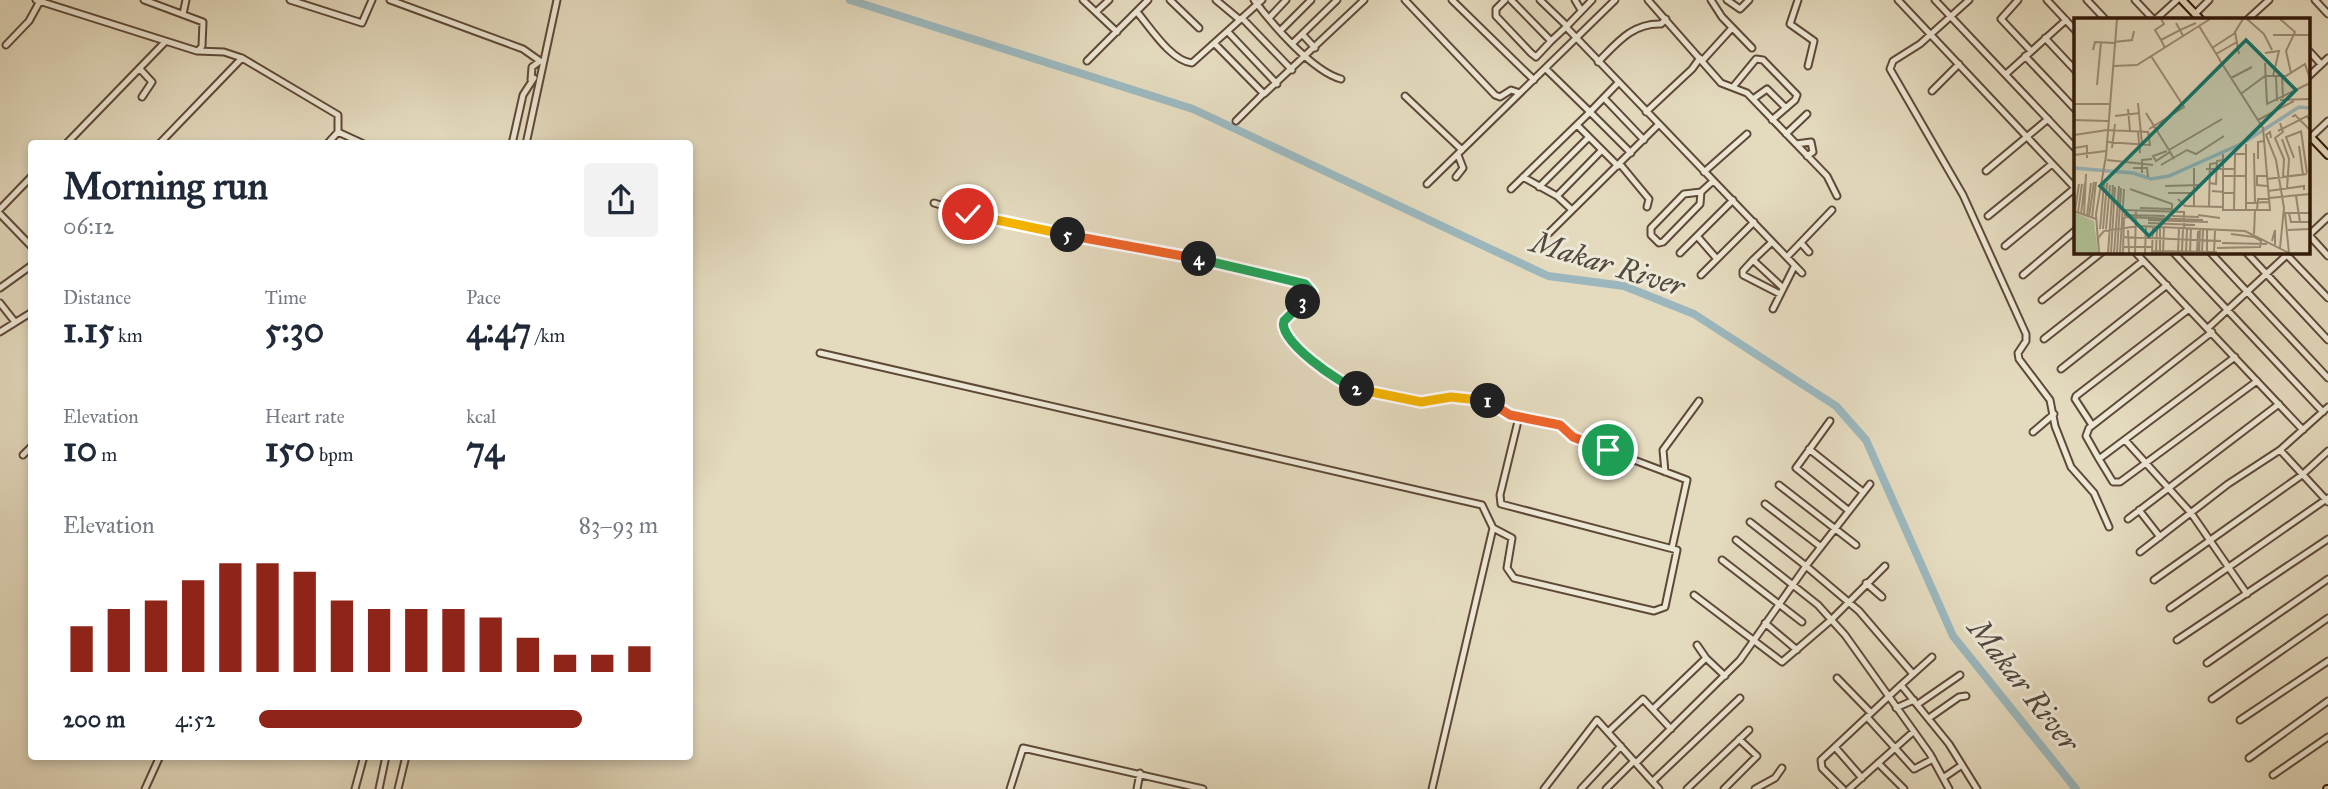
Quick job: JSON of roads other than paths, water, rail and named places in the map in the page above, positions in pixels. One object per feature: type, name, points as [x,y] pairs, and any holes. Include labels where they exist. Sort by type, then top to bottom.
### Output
[{"type":"main road","points":[[2179,0],[2197,17]]},
{"type":"main road","points":[[2310,136],[2328,155]]},
{"type":"street","points":[[144,0],[204,23],[202,46],[197,51]]},
{"type":"street","points":[[170,9],[174,0]]},
{"type":"street","points":[[183,14],[186,0]]},
{"type":"street","points":[[289,0],[362,23],[372,0]]},
{"type":"street","points":[[390,0],[518,47],[542,62]]},
{"type":"street","points":[[527,140],[557,0]]},
{"type":"street","points":[[1083,0],[1117,32]]},
{"type":"street","points":[[1096,12],[1109,0]]},
{"type":"street","points":[[1087,61],[1148,0]]},
{"type":"street","points":[[1170,0],[1199,28]]},
{"type":"street","points":[[1216,0],[1241,19],[1292,70]]},
{"type":"street","points":[[1269,17],[1286,0]]},
{"type":"street","points":[[1281,30],[1311,0]]},
{"type":"street","points":[[1293,43],[1337,0]]},
{"type":"street","points":[[1236,121],[1364,0]]},
{"type":"street","points":[[1405,0],[1435,35],[1500,97],[1503,109]]},
{"type":"street","points":[[1452,0],[1534,80]]},
{"type":"street","points":[[1505,0],[1496,9],[1498,19],[1631,153]]},
{"type":"street","points":[[1511,0],[1551,41]]},
{"type":"street","points":[[1540,0],[1794,267],[1802,272]]},
{"type":"street","points":[[1575,0],[1581,10]]},
{"type":"street","points":[[1536,57],[1592,0]]},
{"type":"street","points":[[1427,184],[1615,0]]},
{"type":"street","points":[[1648,0],[1721,83],[1753,99],[1829,178],[1837,196]]},
{"type":"street","points":[[1710,0],[1752,48]]},
{"type":"street","points":[[1727,0],[1740,9],[1749,0]]},
{"type":"street","points":[[1798,0],[1790,24],[1814,41],[1808,66]]},
{"type":"street","points":[[1898,0],[2074,188]]},
{"type":"street","points":[[1935,0],[2074,147]]},
{"type":"street","points":[[1969,0],[1930,34],[1893,61],[1891,72],[1963,195],[2026,334],[2026,341],[2018,353],[2020,359],[2050,400],[2055,426],[2071,467],[2094,493],[2109,527]]},
{"type":"street","points":[[2018,0],[2001,19],[2031,51]]},
{"type":"street","points":[[2047,0],[2074,29]]},
{"type":"street","points":[[2087,0],[2104,18]]},
{"type":"street","points":[[2135,0],[2154,18]]},
{"type":"street","points":[[2156,18],[2179,0]]},
{"type":"street","points":[[2197,17],[2209,0]]},
{"type":"street","points":[[2249,18],[2269,0]]},
{"type":"street","points":[[2315,0],[2328,14]]},
{"type":"street","points":[[6,46],[29,21],[38,1],[197,51],[224,52],[242,58],[335,113],[339,117],[338,132],[331,140]]},
{"type":"street","points":[[1137,12],[1185,62],[1195,62],[1258,1],[1269,17],[1306,56],[1327,73],[1341,79]]},
{"type":"street","points":[[1598,62],[1627,33],[1646,24],[1661,24],[1666,19]]},
{"type":"street","points":[[2006,74],[2066,20]]},
{"type":"street","points":[[1646,112],[1732,28]]},
{"type":"street","points":[[1228,32],[1277,84]]},
{"type":"street","points":[[1302,34],[1315,48]]},
{"type":"street","points":[[2045,38],[2074,69]]},
{"type":"street","points":[[69,140],[165,41]]},
{"type":"street","points":[[1215,44],[1263,94]]},
{"type":"street","points":[[202,46],[208,51]]},
{"type":"street","points":[[2310,52],[2321,64]]},
{"type":"street","points":[[2025,56],[2074,108]]},
{"type":"street","points":[[163,140],[242,58]]},
{"type":"street","points":[[2310,75],[2328,58]]},
{"type":"street","points":[[1733,87],[1747,69],[1761,59],[1797,94],[1772,120]]},
{"type":"street","points":[[531,80],[532,67],[542,62]]},
{"type":"street","points":[[1932,91],[1959,64]]},
{"type":"street","points":[[140,69],[152,82],[142,97]]},
{"type":"street","points":[[513,140],[523,95],[531,80],[541,72]]},
{"type":"street","points":[[1511,189],[1618,83]]},
{"type":"street","points":[[1753,99],[1767,89],[1786,108]]},
{"type":"street","points":[[1500,97],[1510,91],[1520,93]]},
{"type":"street","points":[[1405,96],[1460,152],[1463,167],[1456,177]]},
{"type":"street","points":[[1604,98],[1644,140]]},
{"type":"street","points":[[1786,134],[1807,114]]},
{"type":"street","points":[[1986,171],[2048,119]]},
{"type":"street","points":[[2310,136],[2328,121]]},
{"type":"street","points":[[1577,125],[1600,152],[1619,165],[1649,199],[1647,207]]},
{"type":"street","points":[[1549,233],[1658,125]]},
{"type":"street","points":[[338,132],[355,140]]},
{"type":"street","points":[[1704,172],[1747,134]]},
{"type":"street","points":[[1539,187],[1588,138]]},
{"type":"street","points":[[1796,144],[1811,142],[1814,150],[1807,156]]},
{"type":"street","points":[[1557,196],[1600,152]]},
{"type":"street","points":[[1989,216],[2052,164]]},
{"type":"street","points":[[1523,177],[1557,196],[1572,210]]},
{"type":"street","points":[[0,209],[28,181]]},
{"type":"street","points":[[1701,192],[1700,204],[1665,240],[1657,241],[1650,232],[1651,228],[1686,192],[1701,192],[1713,181]]},
{"type":"street","points":[[2005,246],[2074,190]]},
{"type":"street","points":[[1680,253],[1733,200]]},
{"type":"street","points":[[934,203],[1003,222],[1301,282],[1312,292],[1284,321],[1283,328],[1301,352],[1348,386],[1421,402],[1451,397],[1489,401],[1505,413],[1560,425],[1573,437],[1687,480],[1672,548]]},
{"type":"street","points":[[1787,257],[1832,210]]},
{"type":"street","points":[[0,214],[28,243]]},
{"type":"street","points":[[2310,234],[2328,217]]},
{"type":"street","points":[[1701,275],[1754,222]]},
{"type":"street","points":[[2023,275],[2074,232]]},
{"type":"street","points":[[1697,236],[1717,259]]},
{"type":"street","points":[[2310,236],[2328,256]]},
{"type":"street","points":[[1772,242],[1753,260],[1743,275],[1781,291]]},
{"type":"street","points":[[1801,243],[1810,252]]},
{"type":"street","points":[[2042,300],[2100,254]]},
{"type":"street","points":[[2137,254],[2303,430]]},
{"type":"street","points":[[2140,552],[2243,474],[2280,450],[2325,409],[2175,254]]},
{"type":"street","points":[[2212,254],[2328,378]]},
{"type":"street","points":[[2248,254],[2328,340]]},
{"type":"street","points":[[2258,381],[2118,484],[2113,482],[2086,436],[2092,425],[2210,330],[2286,254]]},
{"type":"street","points":[[2288,254],[2328,298]]},
{"type":"street","points":[[1753,260],[1781,291]]},
{"type":"street","points":[[2044,340],[2143,261]]},
{"type":"street","points":[[1773,309],[1794,267]]},
{"type":"street","points":[[0,288],[28,268]]},
{"type":"street","points":[[2061,369],[2166,285]]},
{"type":"street","points":[[0,303],[15,322]]},
{"type":"street","points":[[2092,425],[2075,399],[2076,396],[2189,309]]},
{"type":"street","points":[[0,332],[28,314]]},
{"type":"street","points":[[820,353],[1095,414],[1349,477],[1474,501],[1485,509],[1493,528],[1432,789]]},
{"type":"street","points":[[2099,459],[2235,357]]},
{"type":"street","points":[[1665,472],[1663,450],[1699,401]]},
{"type":"street","points":[[2128,519],[2279,404]]},
{"type":"street","points":[[2033,432],[2054,414]]},
{"type":"street","points":[[1493,528],[1512,538],[1507,568],[1514,578],[1658,612],[1667,602],[1677,550],[1503,506],[1500,495],[1519,417]]},
{"type":"street","points":[[1830,421],[1797,469],[1849,511]]},
{"type":"street","points":[[2125,440],[2191,513],[2248,594]]},
{"type":"street","points":[[1809,449],[1863,492]]},
{"type":"street","points":[[23,455],[28,450]]},
{"type":"street","points":[[2170,608],[2327,500],[2280,450]]},
{"type":"street","points":[[2154,580],[2302,475],[2328,451]]},
{"type":"street","points":[[1606,789],[1725,676],[1870,484]]},
{"type":"street","points":[[1779,485],[1856,544]]},
{"type":"street","points":[[1765,504],[1821,547]]},
{"type":"street","points":[[2139,510],[2160,537]]},
{"type":"street","points":[[1750,522],[1850,601],[1913,674]]},
{"type":"street","points":[[2177,640],[2328,539]]},
{"type":"street","points":[[1736,540],[1792,584],[1831,620],[1933,759],[1949,789]]},
{"type":"street","points":[[1722,560],[1802,622]]},
{"type":"street","points":[[1694,595],[1781,662],[1831,620],[1885,566]]},
{"type":"street","points":[[2207,663],[2328,579]]},
{"type":"street","points":[[1866,583],[1882,597]]},
{"type":"street","points":[[2212,699],[2328,618]]},
{"type":"street","points":[[1765,623],[1797,650]]},
{"type":"street","points":[[1697,645],[1725,676]]},
{"type":"street","points":[[1843,789],[1820,764],[1931,657]]},
{"type":"street","points":[[1654,708],[1706,658]]},
{"type":"street","points":[[2240,720],[2328,661]]},
{"type":"street","points":[[1896,708],[1916,702],[1960,675]]},
{"type":"street","points":[[1837,678],[1914,769],[1933,759]]},
{"type":"street","points":[[1901,685],[1929,718],[1977,789]]},
{"type":"street","points":[[1929,718],[1959,697],[1966,696]]},
{"type":"street","points":[[1545,789],[1597,720],[1655,786],[1740,698]]},
{"type":"street","points":[[1608,732],[1643,699],[1671,729]]},
{"type":"street","points":[[2249,758],[2328,701]]},
{"type":"street","points":[[1687,789],[1749,730]]},
{"type":"street","points":[[1849,789],[1913,732]]},
{"type":"street","points":[[2273,775],[2328,737]]},
{"type":"street","points":[[1724,789],[1757,756],[1740,738]]},
{"type":"street","points":[[1581,789],[1621,746]]},
{"type":"street","points":[[1835,747],[1862,778]]},
{"type":"street","points":[[1010,789],[1023,748],[1203,789]]},
{"type":"street","points":[[145,789],[158,760]]},
{"type":"street","points":[[355,789],[363,760]]},
{"type":"street","points":[[379,789],[385,760]]},
{"type":"street","points":[[398,789],[405,760]]},
{"type":"street","points":[[1878,763],[1904,789]]},
{"type":"street","points":[[1943,778],[1962,765]]},
{"type":"street","points":[[1755,789],[1775,778],[1782,768]]},
{"type":"street","points":[[1137,789],[1140,773]]},
{"type":"waterway","name":"Makar River","points":[[850,0],[1193,109],[1548,276],[1624,286],[1694,314],[1836,406],[1866,440],[1953,636],[2076,789]]}]
